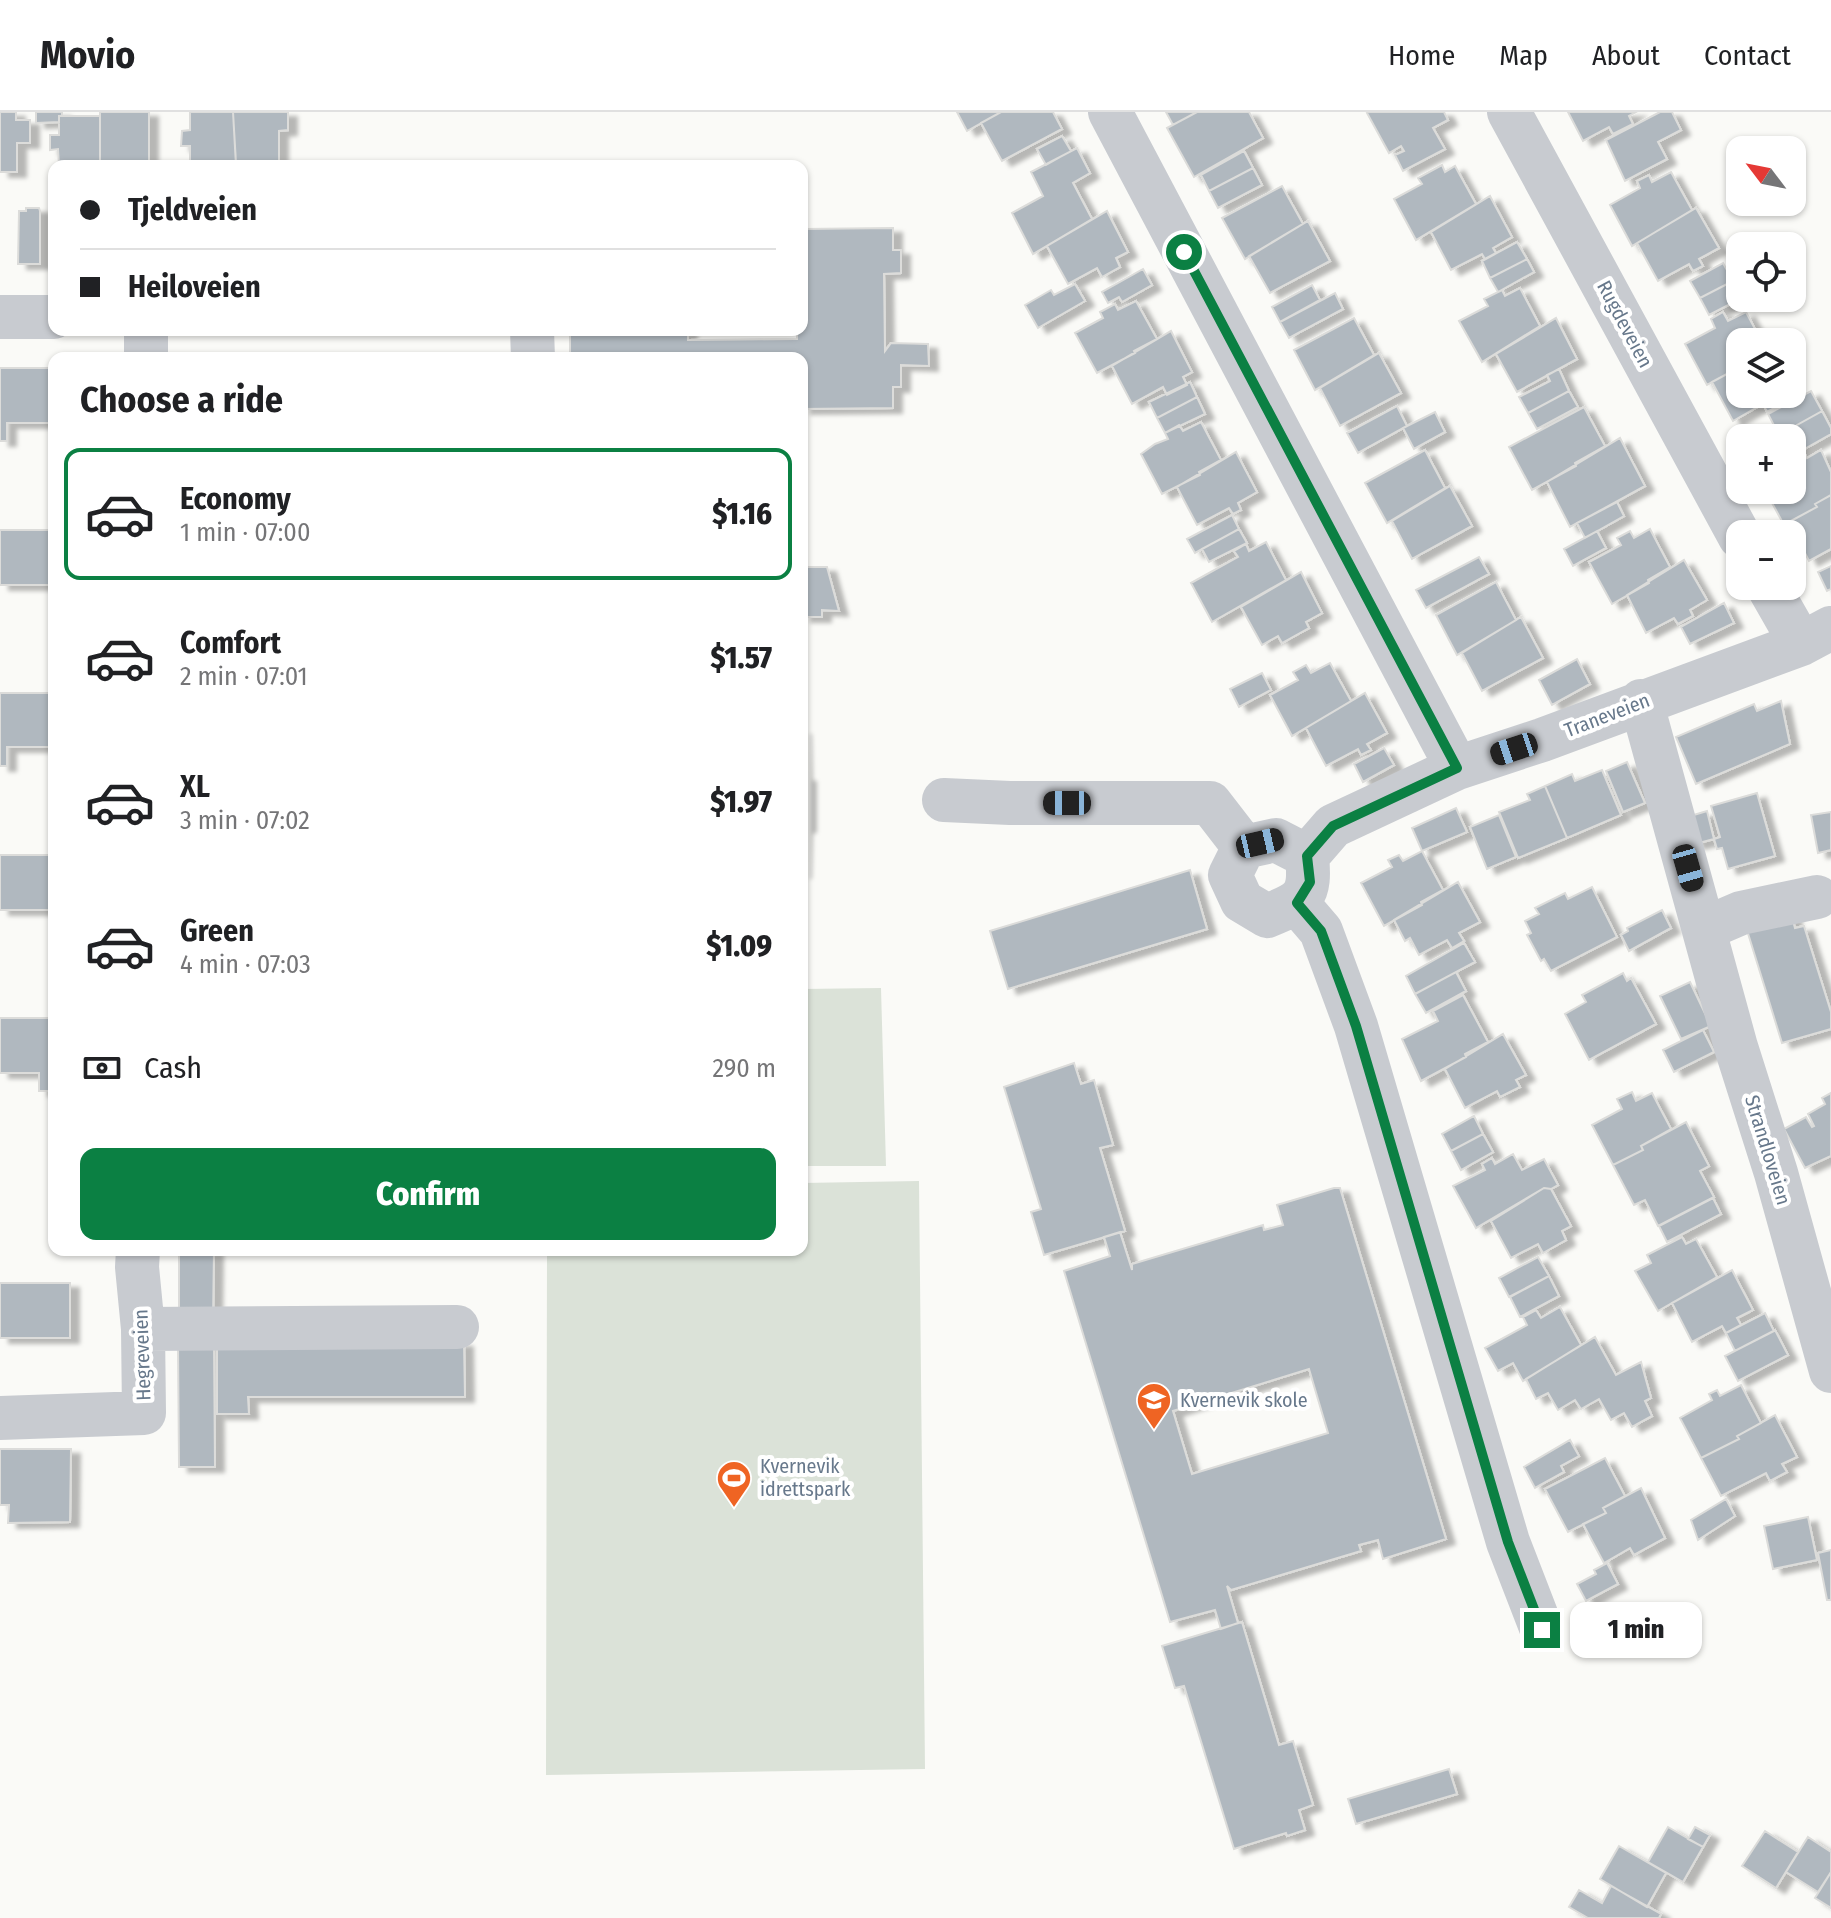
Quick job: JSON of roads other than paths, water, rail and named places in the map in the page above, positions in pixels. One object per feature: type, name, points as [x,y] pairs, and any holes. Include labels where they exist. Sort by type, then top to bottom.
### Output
[{"type":"street","points":[[1110,112],[1457,768]]},
{"type":"street","name":"Rugdeveien","points":[[1509,112],[1731,520]]},
{"type":"street","points":[[0,317],[48,317]]},
{"type":"street","points":[[1781,600],[1816,636]]},
{"type":"street","name":"Traneveien","points":[[1307,856],[1333,826],[1457,768],[1542,740],[1816,636]]},
{"type":"street","name":"Strandloveien","points":[[1641,701],[1706,928],[1736,1047],[1776,1173],[1831,1371]]},
{"type":"street","points":[[944,800],[1210,803],[1244,847]]},
{"type":"street","points":[[1276,840],[1307,856],[1310,882],[1297,903],[1267,916],[1242,901],[1230,875],[1244,847],[1276,840]]},
{"type":"street","points":[[1706,928],[1741,913],[1817,897]]},
{"type":"street","points":[[1297,903],[1321,931],[1356,1026],[1508,1542],[1542,1630]]},
{"type":"street","name":"Hegreveien","points":[[0,1418],[144,1413],[138,1256]]},
{"type":"street","points":[[143,1329],[457,1327]]},
{"type":"place","name":"Kvernevik skole","points":[[1154,1431]]},
{"type":"place","name":"Kvernevik idrettspark","points":[[734,1509]]}]
